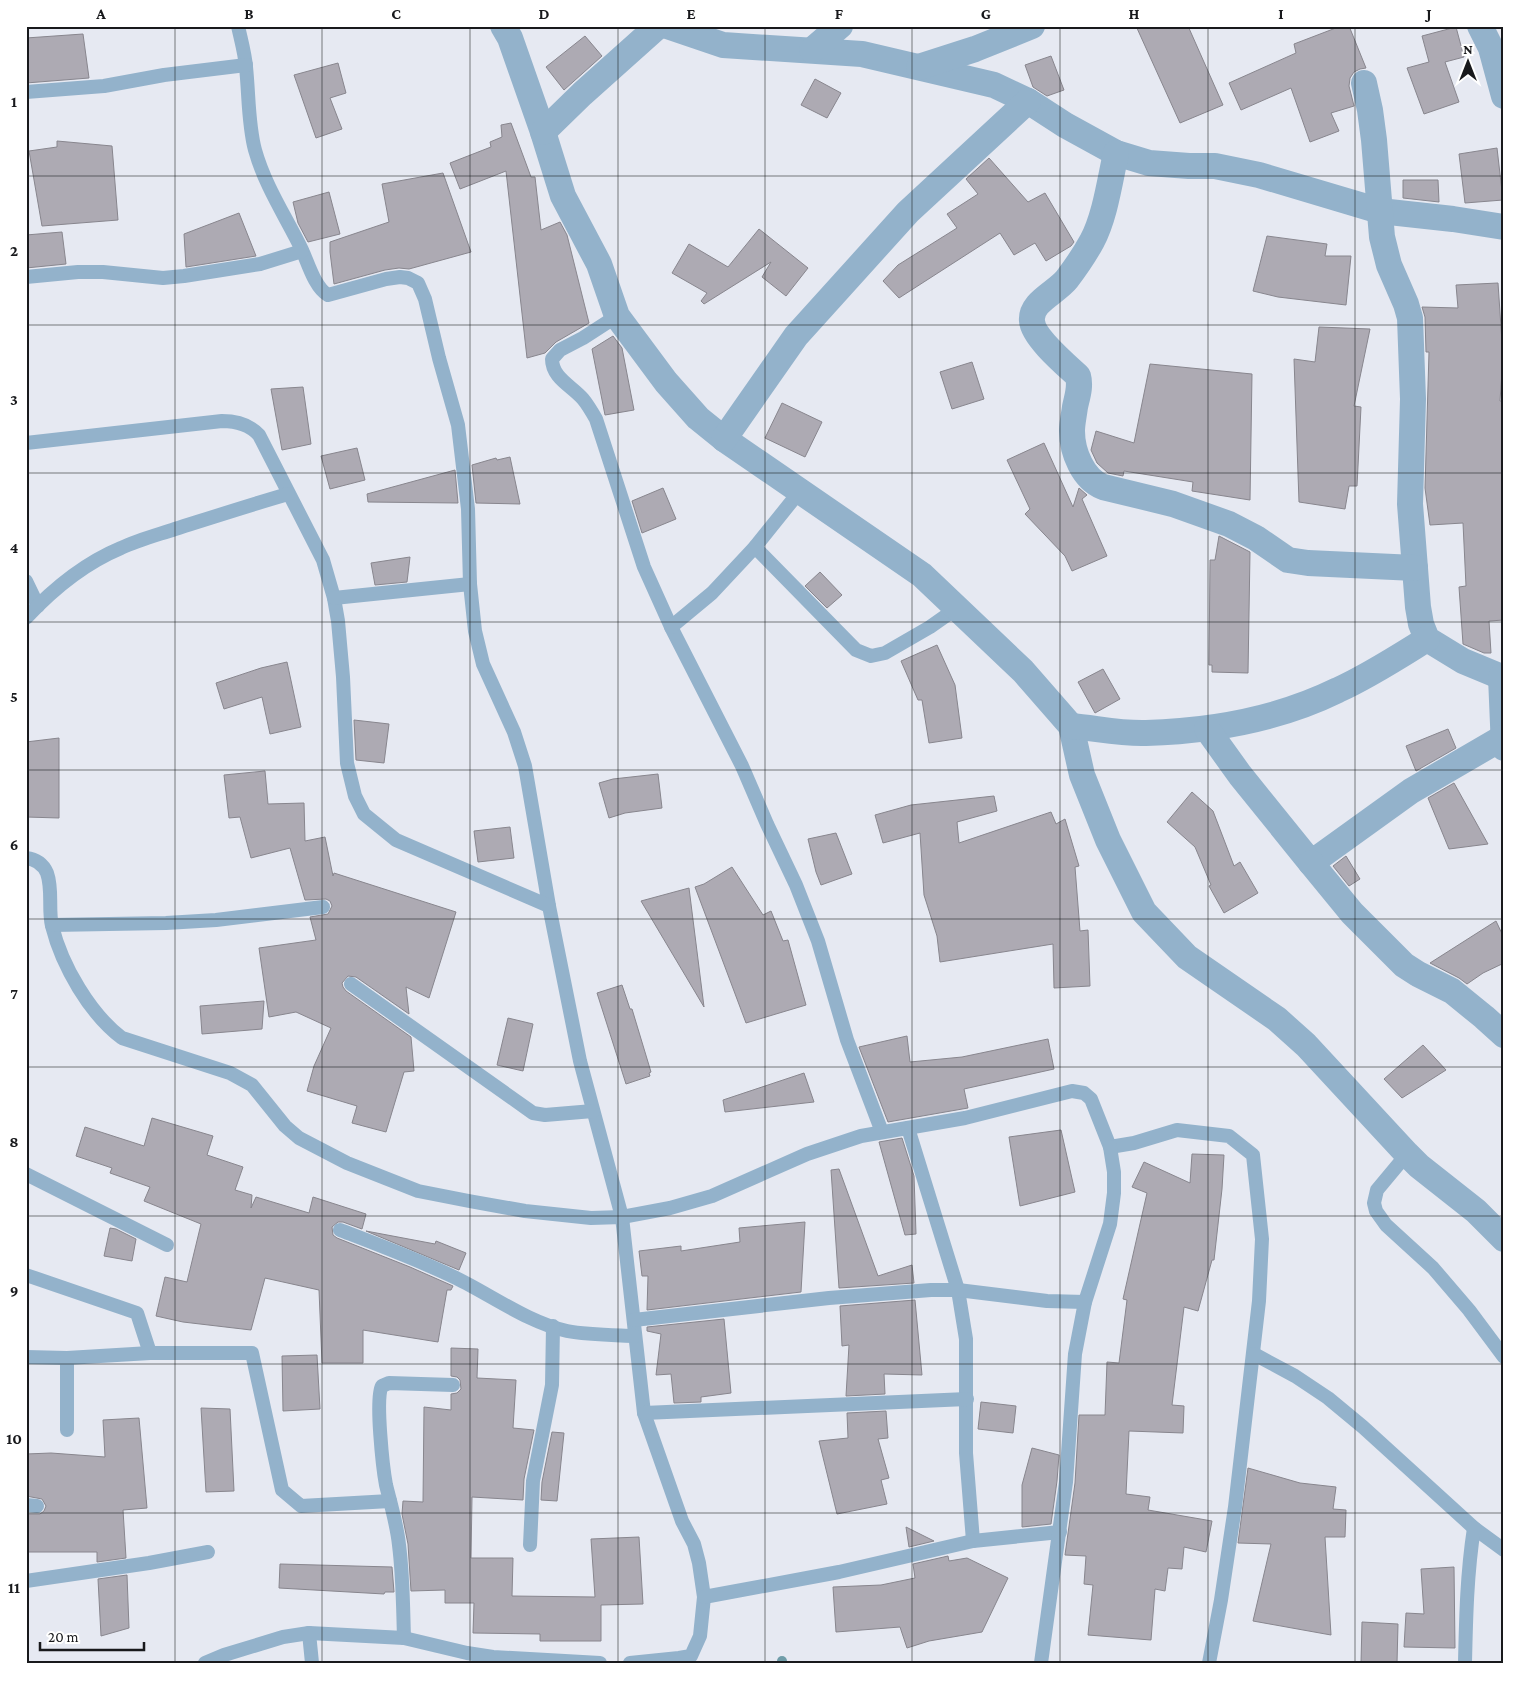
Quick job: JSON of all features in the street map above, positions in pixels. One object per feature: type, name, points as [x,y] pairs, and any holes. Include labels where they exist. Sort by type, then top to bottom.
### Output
[{"type":"street","points":[[503,26],[510,38],[563,196],[600,264],[617,316],[666,382],[698,418],[724,439],[922,575],[1023,671],[1070,726],[1082,775],[1108,840],[1144,912],[1187,957],[1277,1019],[1306,1045],[1419,1166],[1476,1211],[1504,1239]]},
{"type":"street","points":[[543,132],[582,94],[658,26]]},
{"type":"street","points":[[667,26],[723,45],[862,54],[994,85],[1028,101],[1116,153],[1149,163],[1215,166],[1259,175],[1380,211],[1504,227]]},
{"type":"street","points":[[812,50],[840,26]]},
{"type":"street","points":[[919,67],[975,49],[1032,26]]},
{"type":"street","points":[[1491,39],[1504,96]]},
{"type":"street","points":[[1310,863],[1411,791],[1503,743],[1502,678],[1463,661],[1427,639],[1421,624],[1410,504],[1413,400],[1410,318],[1389,265],[1382,237],[1374,140],[1364,84]]},
{"type":"street","points":[[724,439],[796,336],[908,212],[1028,101]]},
{"type":"street","points":[[1116,153],[1102,211],[1092,240],[1066,281],[1035,307],[1032,317],[1033,327],[1052,352],[1078,376],[1079,389],[1075,406],[1073,438],[1081,465],[1088,476],[1103,487],[1173,504],[1229,524],[1256,538],[1288,560],[1308,563],[1415,568]]},
{"type":"street","points":[[1070,726],[1145,733],[1207,729],[1252,721],[1316,700],[1355,681],[1427,639]]},
{"type":"street","points":[[1207,729],[1240,775],[1352,913],[1404,965],[1452,991],[1504,1035]]},
{"type":"lane","points":[[238,26],[246,65],[251,128],[259,163],[314,278],[328,295],[386,278],[408,278],[418,283],[425,298],[439,358],[458,425],[468,509],[470,584],[475,631],[483,664],[514,732],[526,766],[549,906],[580,1061],[622,1217],[644,1412],[682,1522],[694,1544],[704,1597],[700,1636],[691,1656],[630,1663]]},
{"type":"lane","points":[[26,92],[104,86],[164,75],[246,65]]},
{"type":"lane","points":[[26,277],[78,272],[103,272],[163,278],[260,264],[302,251]]},
{"type":"lane","points":[[617,316],[555,354],[552,359],[552,367],[557,376],[583,399],[596,419],[644,567],[671,627],[742,766],[796,886],[818,941],[847,1040],[882,1132]]},
{"type":"lane","points":[[26,443],[209,422],[233,421],[253,428],[259,435],[323,560],[334,598],[343,677],[347,763],[355,796],[364,814],[396,840],[549,906]]},
{"type":"lane","points":[[671,627],[712,593],[755,547],[800,491]]},
{"type":"lane","points":[[26,618],[66,581],[92,563],[121,548],[288,494]]},
{"type":"lane","points":[[755,547],[856,650],[864,654],[871,656],[886,653],[930,627],[957,608]]},
{"type":"lane","points":[[26,580],[38,606]]},
{"type":"lane","points":[[334,598],[470,584]]},
{"type":"lane","points":[[26,858],[34,859],[46,872],[50,893],[52,925],[66,965],[89,1004],[108,1028],[122,1038],[241,1077],[252,1084],[286,1126],[299,1138],[347,1163],[418,1191],[469,1202],[526,1211],[590,1218],[622,1217],[670,1208],[712,1196],[807,1154],[861,1136],[964,1118],[1072,1091],[1084,1093],[1091,1099],[1110,1147],[1114,1172],[1114,1194],[1110,1224],[1100,1260],[1084,1302],[1075,1354],[1066,1482],[1041,1663]]},
{"type":"lane","points":[[52,925],[216,920],[323,907]]},
{"type":"lane","points":[[351,984],[533,1113],[544,1115],[593,1111]]},
{"type":"lane","points":[[908,1128],[958,1290],[966,1339],[966,1453],[973,1542]]},
{"type":"lane","points":[[1110,1147],[1134,1143],[1177,1130],[1229,1136],[1253,1155],[1262,1239],[1259,1301],[1235,1507],[1209,1663]]},
{"type":"lane","points":[[1407,1154],[1377,1190],[1374,1203],[1376,1211],[1386,1225],[1433,1268],[1469,1310],[1504,1357]]},
{"type":"lane","points":[[26,1174],[166,1245]]},
{"type":"lane","points":[[340,1230],[413,1258],[456,1278],[533,1319],[566,1331],[635,1336]]},
{"type":"lane","points":[[26,1275],[137,1313],[150,1353]]},
{"type":"lane","points":[[634,1320],[845,1297],[931,1290],[958,1290],[1047,1301],[1084,1302]]},
{"type":"lane","points":[[530,1546],[533,1481],[552,1385],[554,1326]]},
{"type":"lane","points":[[26,1357],[67,1358],[150,1353],[252,1353],[282,1490],[301,1506],[390,1501]]},
{"type":"lane","points":[[1254,1354],[1295,1376],[1328,1398],[1363,1427],[1474,1528],[1504,1550]]},
{"type":"lane","points":[[67,1358],[67,1430]]},
{"type":"lane","points":[[404,1638],[399,1546],[386,1483],[380,1422],[379,1399],[381,1388],[389,1384],[452,1385]]},
{"type":"lane","points":[[644,1412],[967,1399]]},
{"type":"lane","points":[[1465,1663],[1466,1601],[1474,1528]]},
{"type":"lane","points":[[704,1597],[840,1572],[973,1542],[1060,1532]]},
{"type":"lane","points":[[26,1582],[208,1552]]},
{"type":"lane","points":[[309,1633],[312,1663]]},
{"type":"lane","points":[[205,1663],[224,1655],[283,1637],[309,1633],[404,1638],[493,1660],[600,1663]]},
{"type":"building","points":[[1136,26],[1188,26],[1223,105],[1180,123]]},
{"type":"building","points":[[1341,26],[1349,26],[1366,68],[1354,72],[1350,78],[1349,86],[1354,106],[1331,113],[1339,131],[1310,142],[1291,88],[1241,110],[1229,83],[1296,53],[1294,44]]},
{"type":"building","points":[[1456,27],[1464,57],[1445,62],[1459,102],[1424,114],[1407,68],[1429,62],[1422,36]]},
{"type":"building","points":[[83,34],[89,78],[26,83],[26,38]]},
{"type":"building","points":[[585,36],[602,56],[564,90],[546,67]]},
{"type":"building","points":[[1051,56],[1064,90],[1047,96],[1033,87],[1025,65]]},
{"type":"building","points":[[338,63],[346,93],[330,98],[342,129],[316,138],[294,75]]},
{"type":"building","points":[[815,79],[841,93],[827,118],[801,105]]},
{"type":"building","points":[[511,123],[531,177],[535,177],[541,230],[560,222],[567,235],[589,323],[556,342],[545,353],[527,358],[506,171],[460,189],[450,163],[491,147],[490,142],[502,137],[501,125]]},
{"type":"building","points":[[57,141],[112,146],[118,220],[42,226],[29,151],[57,147]]},
{"type":"building","points":[[1497,148],[1503,200],[1465,203],[1459,154]]},
{"type":"building","points":[[989,158],[1028,202],[1045,193],[1074,242],[1071,246],[1046,261],[1035,243],[1014,255],[1000,233],[899,298],[883,281],[898,265],[957,228],[947,214],[978,194],[966,179]]},
{"type":"building","points":[[443,173],[471,252],[409,269],[385,270],[334,284],[330,242],[389,222],[382,184]]},
{"type":"building","points":[[1403,180],[1438,180],[1439,202],[1403,198]]},
{"type":"building","points":[[329,192],[340,234],[308,242],[298,223],[293,202]]},
{"type":"building","points":[[239,213],[256,256],[186,267],[184,234]]},
{"type":"building","points":[[759,229],[808,268],[786,296],[762,277],[771,262],[704,304],[701,301],[707,293],[672,273],[689,244],[728,267]]},
{"type":"building","points":[[62,232],[66,264],[26,268],[26,235]]},
{"type":"building","points":[[1267,236],[1327,244],[1325,256],[1351,256],[1346,305],[1278,297],[1253,291]]},
{"type":"building","points":[[1498,283],[1503,357],[1500,401],[1504,401],[1504,620],[1489,621],[1491,653],[1484,653],[1463,644],[1459,587],[1466,586],[1463,523],[1430,525],[1425,488],[1429,352],[1426,352],[1425,317],[1422,307],[1458,308],[1456,285]]},
{"type":"building","points":[[1319,327],[1370,329],[1354,406],[1361,407],[1357,486],[1349,486],[1345,509],[1299,502],[1294,359],[1315,362]]},
{"type":"building","points":[[613,336],[622,348],[634,410],[605,415],[592,349]]},
{"type":"building","points":[[972,362],[984,399],[952,409],[940,372]]},
{"type":"building","points":[[1150,364],[1252,374],[1250,500],[1192,491],[1193,482],[1124,471],[1123,476],[1108,473],[1097,463],[1091,450],[1096,431],[1134,443]]},
{"type":"building","points":[[303,387],[311,444],[282,450],[271,389]]},
{"type":"building","points":[[782,403],[822,422],[805,457],[765,438]]},
{"type":"building","points":[[1044,443],[1073,507],[1079,488],[1087,495],[1082,499],[1107,556],[1072,571],[1065,556],[1025,514],[1030,509],[1007,460]]},
{"type":"building","points":[[357,448],[365,480],[330,489],[321,456]]},
{"type":"building","points":[[510,457],[520,504],[476,503],[472,465],[496,458],[497,460]]},
{"type":"building","points":[[455,470],[458,503],[368,502],[367,494]]},
{"type":"building","points":[[663,488],[676,519],[642,533],[632,501]]},
{"type":"building","points":[[1219,536],[1250,552],[1248,673],[1212,672],[1212,665],[1209,665],[1210,560],[1215,560]]},
{"type":"building","points":[[410,557],[407,582],[375,585],[371,563]]},
{"type":"building","points":[[820,572],[842,595],[827,608],[805,586]]},
{"type":"building","points":[[937,645],[955,685],[962,738],[929,743],[922,700],[918,700],[901,661]]},
{"type":"building","points":[[287,662],[301,727],[270,734],[262,697],[224,709],[216,683],[261,668]]},
{"type":"building","points":[[1103,669],[1120,699],[1095,713],[1078,682]]},
{"type":"building","points":[[354,720],[389,724],[384,763],[356,760]]},
{"type":"building","points":[[1448,729],[1456,748],[1416,771],[1406,746]]},
{"type":"building","points":[[59,738],[59,818],[26,817],[26,742]]},
{"type":"building","points":[[265,771],[268,804],[304,803],[305,841],[325,837],[333,876],[334,873],[456,912],[429,998],[406,987],[409,1014],[356,977],[348,976],[342,983],[346,991],[411,1037],[414,1071],[404,1072],[386,1132],[352,1123],[357,1106],[307,1091],[314,1066],[331,1028],[296,1012],[269,1017],[259,948],[316,940],[310,917],[328,914],[332,906],[330,901],[326,899],[305,900],[290,848],[251,858],[240,817],[229,818],[224,775]]},
{"type":"building","points":[[658,774],[662,808],[625,813],[609,818],[599,783],[613,779]]},
{"type":"building","points":[[1454,783],[1488,844],[1449,849],[1428,798]]},
{"type":"building","points":[[1192,792],[1213,811],[1234,866],[1240,862],[1258,893],[1224,913],[1209,886],[1211,885],[1195,847],[1167,822]]},
{"type":"building","points":[[994,796],[997,811],[957,822],[959,843],[1051,812],[1056,824],[1065,819],[1079,866],[1075,867],[1080,931],[1088,930],[1090,986],[1054,988],[1053,944],[940,962],[937,936],[924,895],[920,833],[883,843],[875,815],[911,805]]},
{"type":"building","points":[[510,827],[514,858],[478,862],[474,831]]},
{"type":"building","points":[[836,833],[852,874],[821,885],[808,839]]},
{"type":"building","points":[[1346,856],[1360,879],[1349,886],[1333,866]]},
{"type":"building","points":[[732,867],[763,915],[771,911],[783,941],[788,940],[806,1005],[746,1023],[695,887],[704,884]]},
{"type":"building","points":[[689,888],[704,1007],[641,901]]},
{"type":"building","points":[[1496,921],[1504,938],[1504,963],[1483,973],[1467,984],[1430,963]]},
{"type":"building","points":[[622,985],[630,1009],[632,1009],[651,1072],[649,1073],[650,1076],[626,1084],[597,993]]},
{"type":"building","points":[[264,1001],[262,1029],[202,1034],[200,1006]]},
{"type":"building","points":[[508,1018],[533,1024],[523,1071],[497,1065]]},
{"type":"building","points":[[907,1036],[910,1062],[962,1057],[1048,1039],[1054,1069],[964,1089],[968,1108],[888,1122],[859,1047]]},
{"type":"building","points":[[1423,1045],[1446,1070],[1402,1098],[1384,1079]]},
{"type":"building","points":[[804,1073],[814,1102],[725,1112],[723,1100]]},
{"type":"building","points":[[152,1118],[213,1136],[207,1155],[243,1167],[235,1190],[252,1195],[251,1208],[256,1197],[309,1213],[313,1197],[366,1214],[362,1229],[338,1222],[332,1227],[333,1235],[453,1286],[451,1290],[447,1290],[438,1342],[363,1330],[363,1363],[322,1363],[319,1290],[265,1278],[251,1330],[183,1322],[156,1316],[165,1277],[187,1282],[201,1224],[144,1201],[150,1187],[110,1173],[112,1168],[76,1156],[85,1127],[144,1146]]},
{"type":"building","points":[[1061,1130],[1075,1192],[1020,1206],[1009,1137]]},
{"type":"building","points":[[902,1138],[914,1176],[916,1234],[905,1235],[879,1142]]},
{"type":"building","points":[[1192,1154],[1224,1155],[1214,1260],[1212,1260],[1198,1311],[1184,1307],[1172,1405],[1184,1406],[1183,1433],[1129,1431],[1126,1494],[1150,1497],[1148,1510],[1212,1521],[1206,1552],[1184,1547],[1182,1569],[1168,1568],[1165,1591],[1155,1589],[1151,1640],[1088,1635],[1093,1585],[1084,1584],[1086,1556],[1065,1555],[1075,1483],[1079,1415],[1105,1415],[1107,1362],[1119,1363],[1127,1300],[1123,1299],[1147,1193],[1132,1187],[1144,1162],[1190,1183]]},
{"type":"building","points":[[839,1169],[878,1276],[912,1265],[914,1283],[839,1288],[831,1170]]},
{"type":"building","points":[[805,1222],[801,1292],[647,1310],[648,1276],[642,1276],[639,1251],[681,1246],[681,1251],[740,1242],[739,1228]]},
{"type":"building","points":[[110,1228],[136,1239],[132,1261],[104,1256]]},
{"type":"building","points":[[366,1231],[435,1244],[436,1241],[466,1253],[459,1270]]},
{"type":"building","points":[[915,1300],[922,1375],[884,1374],[885,1394],[846,1396],[849,1345],[842,1346],[840,1306]]},
{"type":"building","points":[[724,1319],[731,1393],[701,1397],[701,1402],[674,1403],[671,1374],[656,1375],[661,1334],[647,1331],[647,1327]]},
{"type":"building","points":[[451,1348],[478,1349],[477,1378],[516,1380],[513,1428],[534,1430],[524,1479],[523,1500],[472,1497],[471,1558],[513,1558],[512,1596],[595,1597],[591,1539],[639,1537],[643,1604],[601,1605],[601,1641],[540,1641],[540,1634],[473,1633],[474,1603],[445,1603],[445,1590],[411,1591],[408,1544],[402,1514],[403,1501],[423,1502],[424,1407],[451,1410],[451,1394],[457,1393],[461,1389],[460,1380],[457,1377],[451,1376]]},
{"type":"building","points":[[317,1355],[320,1409],[283,1411],[282,1356]]},
{"type":"building","points":[[981,1402],[1016,1406],[1013,1433],[978,1429]]},
{"type":"building","points":[[201,1408],[230,1409],[234,1491],[206,1492]]},
{"type":"building","points":[[886,1411],[888,1438],[878,1439],[889,1478],[881,1480],[887,1504],[837,1514],[819,1441],[848,1438],[847,1413]]},
{"type":"building","points":[[139,1418],[147,1508],[123,1510],[126,1558],[97,1562],[97,1552],[26,1552],[26,1514],[40,1514],[46,1506],[42,1499],[26,1496],[26,1454],[51,1453],[105,1457],[103,1420]]},
{"type":"building","points":[[552,1432],[564,1433],[557,1501],[541,1500],[542,1482]]},
{"type":"building","points":[[1032,1448],[1059,1455],[1057,1481],[1051,1524],[1022,1527],[1022,1485]]},
{"type":"building","points":[[1248,1468],[1300,1483],[1336,1487],[1333,1509],[1346,1510],[1345,1537],[1325,1537],[1331,1635],[1253,1621],[1271,1544],[1238,1543]]},
{"type":"building","points":[[906,1527],[934,1541],[909,1547]]},
{"type":"building","points":[[948,1556],[949,1561],[967,1558],[1008,1578],[982,1632],[929,1641],[907,1648],[900,1627],[836,1632],[833,1587],[881,1585],[915,1578],[913,1564]]},
{"type":"building","points":[[280,1564],[392,1567],[394,1592],[385,1592],[384,1594],[279,1588]]},
{"type":"building","points":[[1454,1567],[1455,1648],[1404,1647],[1406,1613],[1424,1614],[1421,1569]]},
{"type":"building","points":[[127,1575],[129,1628],[101,1636],[98,1579]]},
{"type":"building","points":[[1362,1622],[1398,1624],[1397,1663],[1361,1663]]}]
